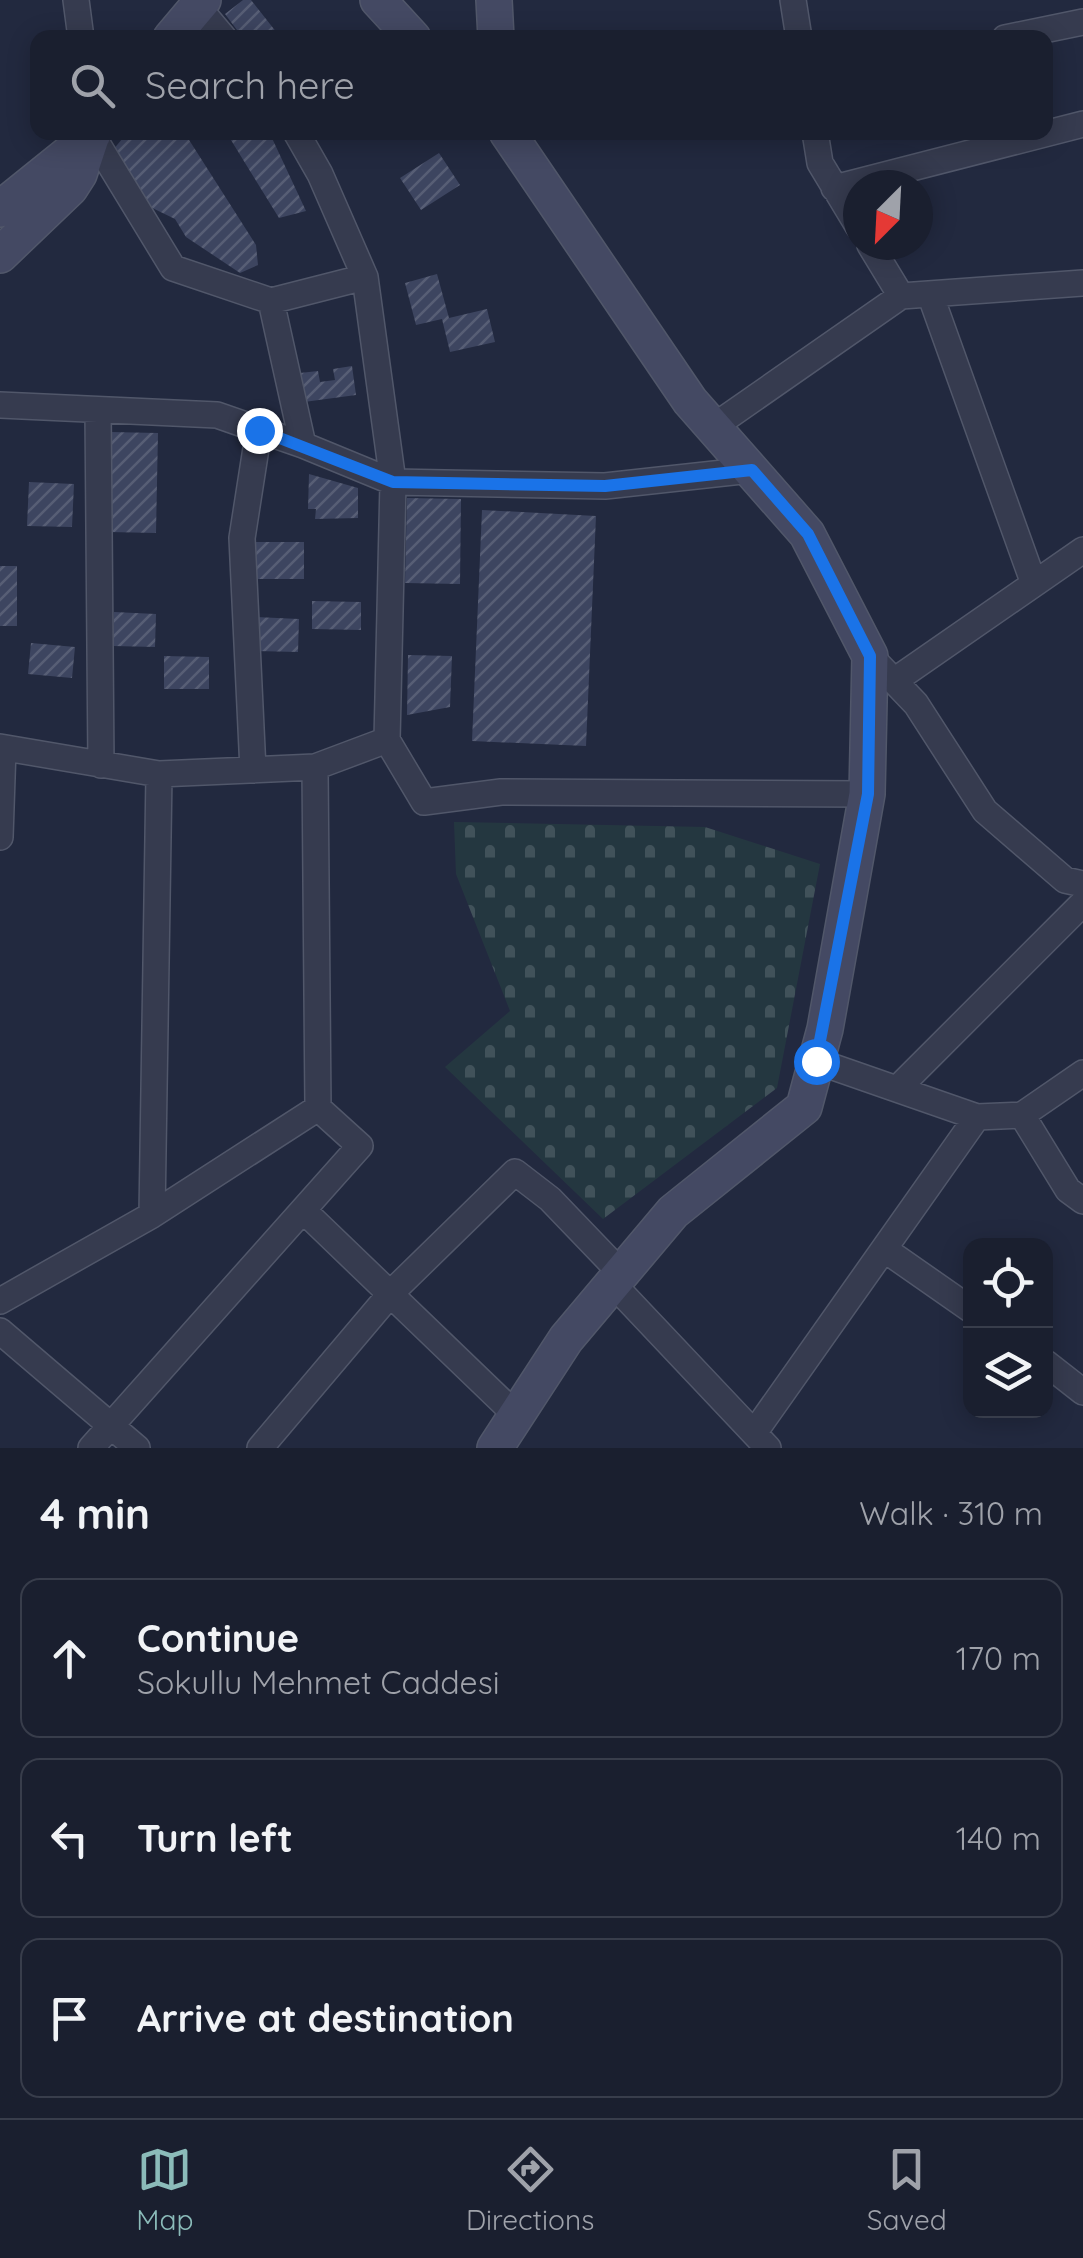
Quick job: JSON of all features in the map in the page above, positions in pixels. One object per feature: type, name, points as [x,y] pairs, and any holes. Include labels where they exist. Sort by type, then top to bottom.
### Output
[{"type":"street","points":[[76,0],[80,30]]},
{"type":"street","points":[[378,0],[406,30]]},
{"type":"street","points":[[494,0],[496,30]]},
{"type":"street","points":[[793,0],[798,30]]},
{"type":"street","points":[[178,30],[200,3],[219,30]]},
{"type":"street","points":[[1044,30],[1083,22]]},
{"type":"street","points":[[1053,132],[1083,124]]},
{"type":"street","points":[[0,209],[86,140]]},
{"type":"street","points":[[0,255],[70,188],[91,140]]},
{"type":"street","points":[[97,140],[173,268],[271,301],[365,277]]},
{"type":"street","points":[[301,140],[320,174],[365,277],[393,482],[388,740],[424,802],[501,792],[868,794]]},
{"type":"street","points":[[511,140],[690,401],[808,534],[882,669],[916,704],[985,812],[1064,880],[1083,884]]},
{"type":"street","points":[[816,140],[820,163],[843,202]]},
{"type":"street","points":[[834,188],[1021,140]]},
{"type":"street","points":[[879,260],[901,296]]},
{"type":"street","points":[[714,427],[901,296],[1083,283]]},
{"type":"street","points":[[930,294],[1034,584]]},
{"type":"street","points":[[271,301],[304,445]]},
{"type":"street","points":[[0,404],[217,415],[393,482],[605,486],[752,470]]},
{"type":"street","points":[[98,410],[102,764]]},
{"type":"street","points":[[253,770],[242,538],[259,430]]},
{"type":"street","points":[[882,669],[1034,584],[1083,550]]},
{"type":"street","points":[[495,1448],[566,1339],[674,1212],[804,1107],[868,794],[882,669]]},
{"type":"street","points":[[0,838],[1,747],[159,774],[315,768],[388,740]]},
{"type":"street","points":[[91,1448],[360,1146],[318,1108],[315,768]]},
{"type":"street","points":[[152,1214],[159,774]]},
{"type":"street","points":[[897,1088],[1083,903]]},
{"type":"street","points":[[816,1061],[977,1116],[1022,1115],[1083,1073]]},
{"type":"street","points":[[0,1300],[152,1214],[318,1108]]},
{"type":"street","points":[[1022,1115],[1068,1190],[1083,1201]]},
{"type":"street","points":[[260,1448],[392,1292],[514,1172],[550,1199],[761,1441],[884,1248],[977,1116]]},
{"type":"street","points":[[304,1211],[516,1415]]},
{"type":"street","points":[[884,1248],[963,1303]]},
{"type":"street","points":[[0,1331],[136,1448]]},
{"type":"street","points":[[1053,1368],[1083,1392]]},
{"type":"green space","points":[[454,822],[705,827],[820,864],[777,1088],[603,1219],[445,1067],[510,1011],[456,874]]},
{"type":"building","points":[[243,0],[251,0],[275,30],[237,30],[225,14]]},
{"type":"building","points":[[121,140],[189,140],[256,245],[258,265],[240,273],[186,237],[175,219],[142,203],[112,151]]},
{"type":"building","points":[[231,140],[273,140],[306,211],[279,218]]},
{"type":"building","points":[[439,153],[460,185],[421,210],[400,178]]},
{"type":"building","points":[[437,274],[449,318],[487,309],[495,342],[450,352],[442,319],[416,325],[405,283]]},
{"type":"building","points":[[352,366],[356,395],[304,402],[300,373],[318,371],[320,382],[335,380],[333,369]]},
{"type":"building","points":[[110,432],[158,433],[156,533],[109,532]]},
{"type":"building","points":[[309,474],[358,488],[358,518],[315,519],[316,509],[308,509]]},
{"type":"building","points":[[29,482],[74,484],[72,527],[27,526]]},
{"type":"building","points":[[407,498],[461,499],[460,584],[405,583]]},
{"type":"building","points":[[482,510],[596,516],[586,746],[472,741]]},
{"type":"building","points":[[250,542],[304,542],[304,579],[249,579]]},
{"type":"building","points":[[0,566],[17,566],[17,626],[0,626]]},
{"type":"building","points":[[312,601],[361,602],[361,630],[312,629]]},
{"type":"building","points":[[114,612],[156,614],[155,647],[113,646]]},
{"type":"building","points":[[256,617],[299,619],[298,652],[255,651]]},
{"type":"building","points":[[31,643],[75,647],[72,678],[28,674]]},
{"type":"building","points":[[408,655],[452,656],[450,707],[407,715]]},
{"type":"building","points":[[164,656],[209,657],[209,689],[164,689]]},
{"type":"route","points":[[259,430],[393,482],[605,486],[752,470],[808,534],[870,656],[868,794],[816,1061]]}]
